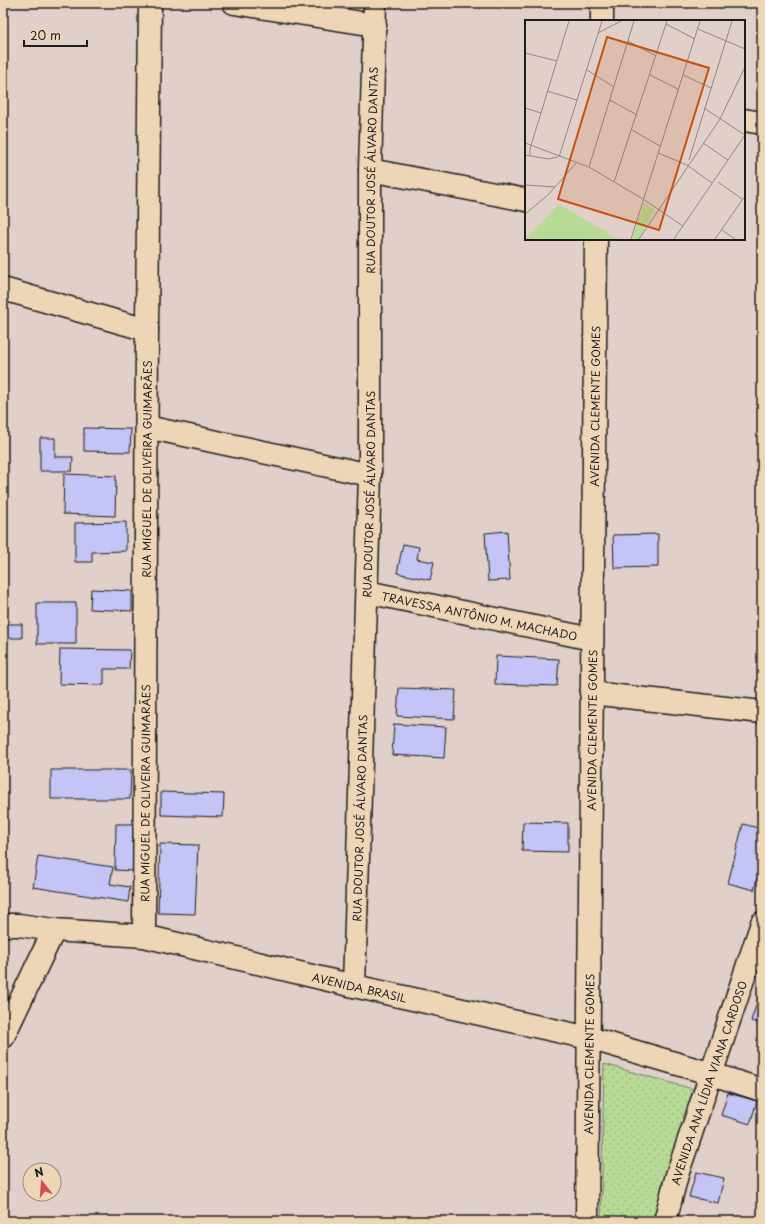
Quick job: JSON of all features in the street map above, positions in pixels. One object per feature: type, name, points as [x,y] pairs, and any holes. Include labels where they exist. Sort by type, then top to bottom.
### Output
[{"type":"street","name":"RUA MIGUEL DE OLIVEIRA GUIMARÃES","points":[[144,936],[150,3]]},
{"type":"street","points":[[234,3],[375,25]]},
{"type":"street","name":"RUA DOUTOR JOSÉ ÁLVARO DANTAS","points":[[354,986],[370,475],[370,170],[375,3]]},
{"type":"street","points":[[602,3],[602,20]]},
{"type":"street","points":[[745,120],[762,123]]},
{"type":"street","points":[[370,170],[525,200]]},
{"type":"street","name":"AVENIDA CLEMENTE GOMES","points":[[588,1221],[592,825],[591,693],[596,240]]},
{"type":"street","points":[[3,289],[147,330]]},
{"type":"street","points":[[147,427],[370,475]]},
{"type":"street","name":"TRAVESSA ANTÔNIO M. MACHADO","points":[[367,592],[592,640]]},
{"type":"street","points":[[591,693],[762,712]]},
{"type":"street","name":"AVENIDA ANA LÍDIA VIANA CARDOSO","points":[[665,1221],[677,1175],[762,923]]},
{"type":"street","name":"AVENIDA BRASIL","points":[[3,925],[36,926],[54,930],[144,936],[354,986],[589,1038],[762,1090]]},
{"type":"street","points":[[3,1037],[54,930]]},
{"type":"green space","points":[[604,1064],[696,1090],[653,1221],[601,1221]]},
{"type":"building","points":[[84,428],[131,429],[130,452],[84,451]]},
{"type":"building","points":[[40,438],[55,438],[55,457],[73,457],[72,471],[40,471]]},
{"type":"building","points":[[64,474],[116,476],[115,516],[63,514]]},
{"type":"building","points":[[126,522],[126,551],[92,552],[92,562],[75,562],[75,523]]},
{"type":"building","points":[[507,531],[510,580],[488,581],[485,533]]},
{"type":"building","points":[[658,534],[658,567],[614,568],[613,535]]},
{"type":"building","points":[[403,544],[419,547],[417,559],[434,562],[430,580],[397,573]]},
{"type":"building","points":[[91,589],[132,591],[132,611],[90,609]]},
{"type":"building","points":[[37,603],[76,603],[76,644],[37,644]]},
{"type":"building","points":[[3,612],[5,612],[6,624],[22,624],[22,638],[3,638]]},
{"type":"building","points":[[60,649],[130,650],[129,669],[104,669],[104,685],[59,684]]},
{"type":"building","points":[[496,656],[559,659],[557,686],[495,684]]},
{"type":"building","points":[[399,688],[456,690],[454,719],[397,716]]},
{"type":"building","points":[[394,724],[446,727],[444,758],[392,755]]},
{"type":"building","points":[[51,770],[131,770],[130,799],[51,799]]},
{"type":"building","points":[[161,792],[224,794],[223,817],[161,815]]},
{"type":"building","points":[[523,822],[568,823],[568,852],[522,851]]},
{"type":"building","points":[[116,824],[135,824],[134,871],[115,870]]},
{"type":"building","points":[[743,824],[762,829],[762,860],[754,890],[728,883]]},
{"type":"building","points":[[160,844],[198,845],[195,914],[158,913]]},
{"type":"building","points":[[38,856],[113,867],[110,884],[130,887],[128,902],[33,887]]},
{"type":"building","points":[[759,996],[762,997],[762,1024],[751,1021]]},
{"type":"building","points":[[728,1093],[757,1101],[750,1124],[721,1115]]},
{"type":"building","points":[[696,1172],[724,1178],[718,1203],[689,1197]]}]
